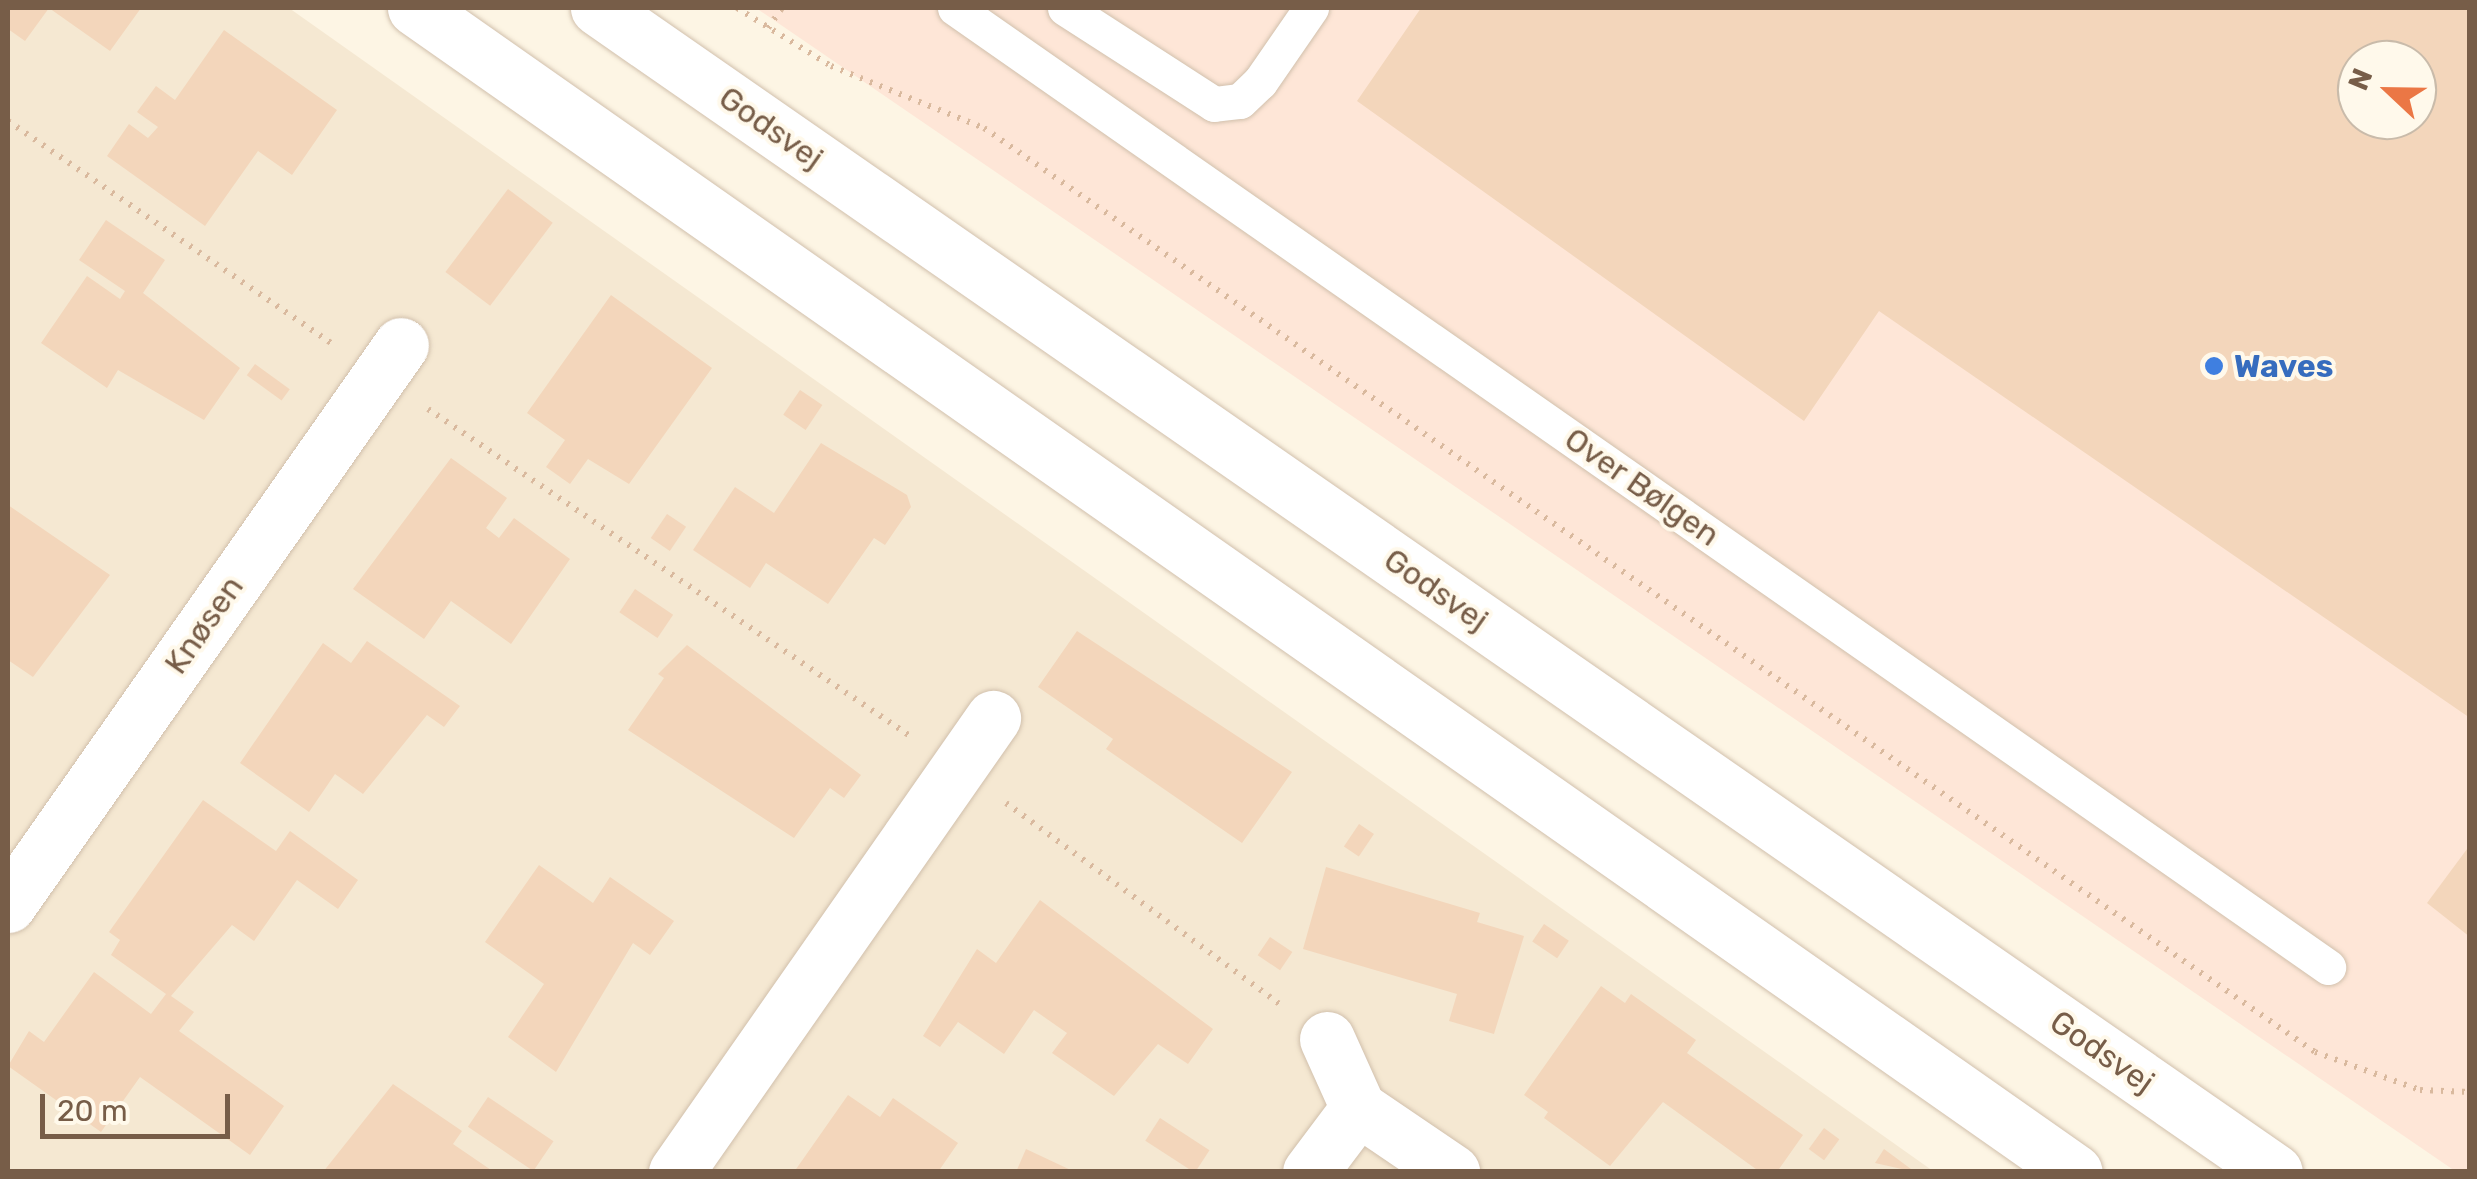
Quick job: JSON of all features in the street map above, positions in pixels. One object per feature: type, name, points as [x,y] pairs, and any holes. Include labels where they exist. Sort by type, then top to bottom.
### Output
[{"type":"street","points":[[415,8],[2075,1172]]},
{"type":"street","name":"Godsvej","points":[[598,8],[2275,1172]]},
{"type":"street","name":"Knøsen","points":[[8,905],[390,360]]},
{"type":"street","points":[[676,1172],[993,718]]},
{"type":"street","points":[[1328,1039],[1358,1108],[1452,1172]]},
{"type":"street","points":[[1310,1172],[1358,1108]]},
{"type":"lane","name":"Over Bølgen","points":[[956,8],[2328,968]]},
{"type":"lane","points":[[1065,8],[1214,104],[1240,100],[1260,82],[1311,8]]},
{"type":"path","points":[[737,8],[831,66],[984,128],[2315,1052],[2420,1090],[2470,1092]]},
{"type":"path","points":[[768,28],[782,8]]},
{"type":"path","points":[[8,121],[390,360],[1328,1039]]},
{"type":"shaded area","points":[[8,8],[289,8],[1933,1171],[8,1171]]},
{"type":"shaded area","points":[[756,8],[2469,8],[2469,1171],[2455,1171]]},
{"type":"building","points":[[8,8],[49,8],[25,41],[8,29]]},
{"type":"building","points":[[49,8],[141,8],[110,51]]},
{"type":"building","name":"Waves","points":[[1421,8],[2470,8],[2470,718],[1879,311],[1804,421],[1357,101]]},
{"type":"building","points":[[224,30],[337,110],[292,175],[258,151],[205,226],[107,156],[129,124],[148,138],[158,127],[137,112],[156,86],[175,100]]},
{"type":"building","points":[[508,189],[553,223],[490,306],[445,272]]},
{"type":"building","points":[[106,220],[165,260],[143,293],[240,368],[204,420],[118,370],[107,388],[41,343],[87,276],[120,299],[125,291],[79,260]]},
{"type":"building","points":[[611,295],[712,368],[629,484],[588,459],[570,484],[546,467],[565,440],[527,413]]},
{"type":"building","points":[[255,364],[290,389],[282,401],[247,375]]},
{"type":"building","points":[[800,390],[822,405],[806,430],[783,415]]},
{"type":"building","points":[[821,443],[907,495],[911,507],[885,545],[874,538],[828,604],[766,563],[750,588],[693,550],[735,487],[774,513]]},
{"type":"building","points":[[451,458],[507,498],[486,528],[499,538],[514,518],[570,559],[511,644],[451,601],[424,639],[353,589]]},
{"type":"building","points":[[8,505],[110,575],[33,677],[8,660]]},
{"type":"building","points":[[667,514],[686,527],[670,551],[651,538]]},
{"type":"building","points":[[635,589],[673,615],[657,638],[619,612]]},
{"type":"building","points":[[1077,631],[1292,772],[1242,843],[1106,749],[1113,739],[1038,687]]},
{"type":"building","points":[[367,641],[460,706],[444,727],[427,715],[363,794],[335,774],[309,812],[240,763],[323,643],[351,663]]},
{"type":"building","points":[[687,645],[861,775],[844,798],[830,788],[794,838],[628,730],[664,678],[658,674]]},
{"type":"building","points":[[203,800],[276,851],[290,831],[358,880],[338,909],[297,880],[254,941],[232,925],[171,996],[194,1012],[179,1031],[284,1106],[250,1155],[140,1077],[101,1132],[8,1066],[29,1031],[44,1042],[94,972],[151,1014],[166,994],[111,955],[120,940],[109,932]]},
{"type":"building","points":[[1359,824],[1374,834],[1359,856],[1344,846]]},
{"type":"building","points":[[2470,845],[2470,937],[2427,903]]},
{"type":"building","points":[[539,865],[593,903],[610,877],[674,921],[650,955],[633,943],[556,1072],[508,1037],[544,984],[485,942]]},
{"type":"building","points":[[1326,867],[1480,913],[1477,922],[1524,936],[1494,1034],[1449,1021],[1457,994],[1303,949]]},
{"type":"building","points":[[1040,900],[1213,1029],[1188,1064],[1158,1044],[1114,1096],[1052,1053],[1067,1033],[1034,1010],[1004,1054],[958,1022],[940,1047],[923,1036],[977,949],[996,963]]},
{"type":"building","points":[[1544,924],[1569,941],[1557,958],[1532,941]]},
{"type":"building","points":[[1270,937],[1292,952],[1280,970],[1258,955]]},
{"type":"building","points":[[1601,986],[1625,1003],[1631,994],[1696,1040],[1687,1053],[1803,1135],[1777,1172],[1760,1172],[1663,1102],[1610,1166],[1544,1118],[1548,1112],[1524,1095]]},
{"type":"building","points":[[393,1084],[462,1131],[453,1144],[494,1172],[323,1172]]},
{"type":"building","points":[[848,1095],[880,1117],[893,1098],[958,1143],[938,1172],[794,1172]]},
{"type":"building","points":[[488,1097],[553,1141],[533,1171],[468,1127]]},
{"type":"building","points":[[1160,1118],[1209,1150],[1194,1172],[1145,1141]]},
{"type":"building","points":[[1824,1128],[1839,1139],[1824,1160],[1809,1149]]},
{"type":"building","points":[[1026,1149],[1075,1172],[1016,1172]]},
{"type":"building","points":[[1884,1149],[1915,1172],[1875,1163]]},
{"type":"place","name":"Waves","points":[[2214,366]]}]
